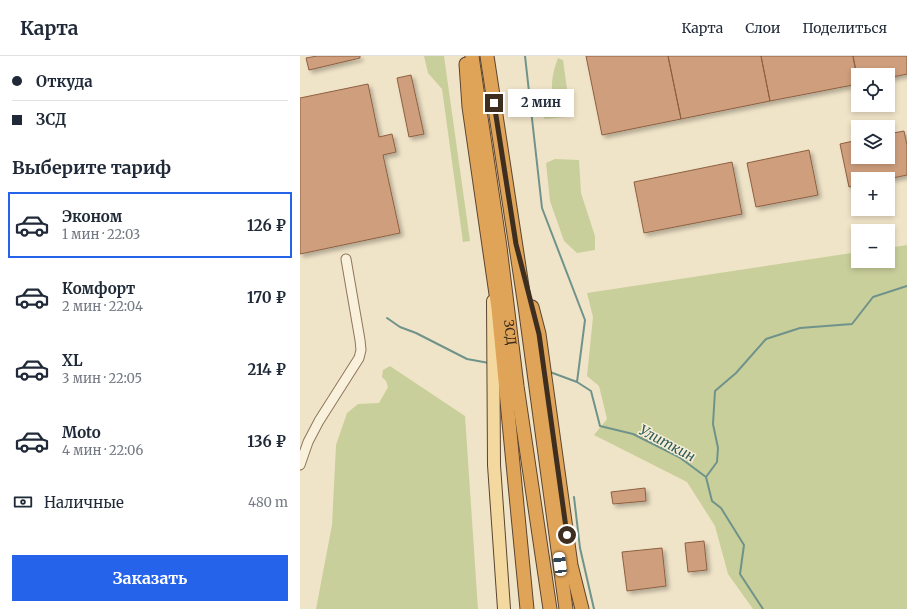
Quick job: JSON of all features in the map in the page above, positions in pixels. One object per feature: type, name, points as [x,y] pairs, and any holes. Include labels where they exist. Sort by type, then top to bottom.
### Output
[{"type":"highway","points":[[466,56],[469,106],[498,308],[527,609]]},
{"type":"highway","name":"ЗСД","points":[[472,56],[502,255],[517,386],[550,609]]},
{"type":"highway","name":"ЗСД","points":[[487,56],[516,244],[566,609]]},
{"type":"highway","points":[[516,244],[539,334],[571,565],[582,609]]},
{"type":"main road","points":[[493,279],[494,465],[504,609]]},
{"type":"street","points":[[300,465],[308,442],[319,421],[359,358],[361,350],[346,259]]},
{"type":"green space","points":[[424,56],[444,56],[470,241],[463,242],[442,89],[428,73]]},
{"type":"green space","points":[[558,58],[563,60],[568,96],[565,102],[555,101],[552,91],[553,74]]},
{"type":"green space","points":[[543,107],[566,108],[568,112],[565,117],[545,119],[541,115]]},
{"type":"green space","points":[[555,159],[579,160],[581,193],[595,236],[595,250],[577,253],[564,241],[550,201],[546,163]]},
{"type":"green space","points":[[907,245],[907,609],[753,609],[728,574],[715,526],[687,482],[594,435],[607,419],[599,386],[587,376],[593,317],[587,293],[851,253],[851,268],[895,268],[895,247]]},
{"type":"green space","points":[[390,366],[465,416],[478,609],[316,609],[332,525],[336,445],[347,413],[358,404],[379,403],[388,387],[386,381],[382,377],[383,370]]},
{"type":"building","points":[[317,56],[360,56],[360,58],[309,70],[306,58]]},
{"type":"building","points":[[586,56],[668,56],[681,119],[602,135]]},
{"type":"building","points":[[668,56],[761,56],[770,101],[681,119]]},
{"type":"building","points":[[761,56],[853,56],[855,68],[851,68],[851,85],[770,101]]},
{"type":"building","points":[[853,56],[907,56],[907,74],[895,77],[895,68],[855,68]]},
{"type":"building","points":[[411,75],[424,134],[409,137],[397,78]]},
{"type":"building","points":[[368,84],[379,137],[392,134],[396,152],[383,155],[400,233],[300,254],[300,98]]},
{"type":"building","points":[[904,131],[907,145],[907,175],[895,178],[895,172],[851,172],[851,187],[849,187],[840,144],[851,142],[851,164],[895,164],[895,133]]},
{"type":"building","points":[[809,150],[818,195],[756,207],[747,163]]},
{"type":"building","points":[[732,162],[742,214],[644,233],[634,182]]},
{"type":"building","points":[[645,488],[646,501],[613,504],[611,492]]},
{"type":"building","points":[[704,541],[707,570],[688,572],[685,543]]},
{"type":"building","points":[[662,548],[666,586],[627,591],[622,552]]},
{"type":"waterway","points":[[525,56],[542,208],[585,320],[577,382]]},
{"type":"waterway","points":[[706,477],[717,462],[718,448],[713,424],[715,391],[736,373],[766,339],[800,328],[852,324],[873,297],[907,286]]},
{"type":"waterway","points":[[387,318],[400,327],[416,333],[467,359],[489,363]]},
{"type":"waterway","name":"Улиткин","points":[[550,372],[577,382],[591,391],[600,426],[633,434],[679,457],[706,477],[712,501],[721,508],[744,545],[740,574],[763,609]]},
{"type":"waterway","points":[[574,497],[580,548],[594,609]]},
{"type":"route","points":[[494,103],[516,244],[539,334],[567,535]]}]
